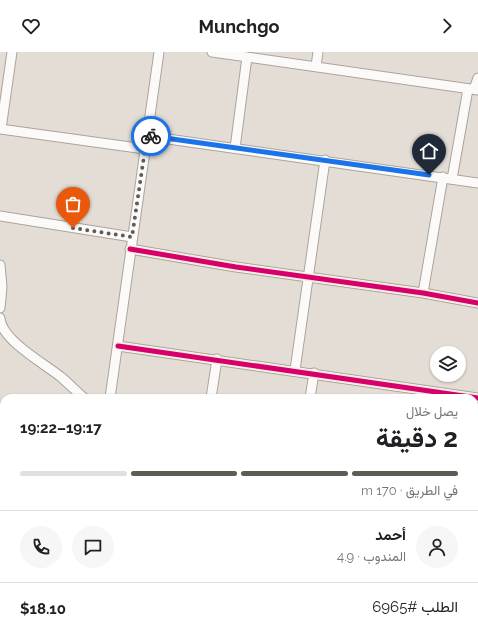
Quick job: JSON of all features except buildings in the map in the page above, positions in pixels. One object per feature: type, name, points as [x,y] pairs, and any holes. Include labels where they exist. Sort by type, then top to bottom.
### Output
[{"type":"street","points":[[12,52],[0,129],[145,150]]},
{"type":"street","points":[[111,394],[130,248],[160,52]]},
{"type":"street","points":[[212,52],[473,89]]},
{"type":"street","points":[[316,66],[318,52]]},
{"type":"street","points":[[235,148],[247,57]]},
{"type":"street","points":[[423,293],[448,178],[473,89],[478,78]]},
{"type":"street","points":[[147,136],[325,160],[478,183]]},
{"type":"street","points":[[295,370],[307,276],[325,160]]},
{"type":"street","points":[[0,216],[132,237]]},
{"type":"street","points":[[130,248],[236,267],[423,293],[478,303]]},
{"type":"street","points":[[0,265],[2,287],[0,308]]},
{"type":"street","points":[[0,318],[0,323],[18,345],[61,377],[80,394]]},
{"type":"street","points":[[118,346],[295,370],[410,393],[424,394]]},
{"type":"street","points":[[212,394],[217,359]]},
{"type":"street","points":[[311,394],[314,373]]},
{"type":"cycle path","points":[[130,249],[236,267],[423,293],[478,303]]},
{"type":"cycle path","points":[[118,346],[450,394]]},
{"type":"way so far","points":[[73,228],[132,237],[147,136],[151,136]]},
{"type":"route","points":[[151,136],[429,175]]}]
